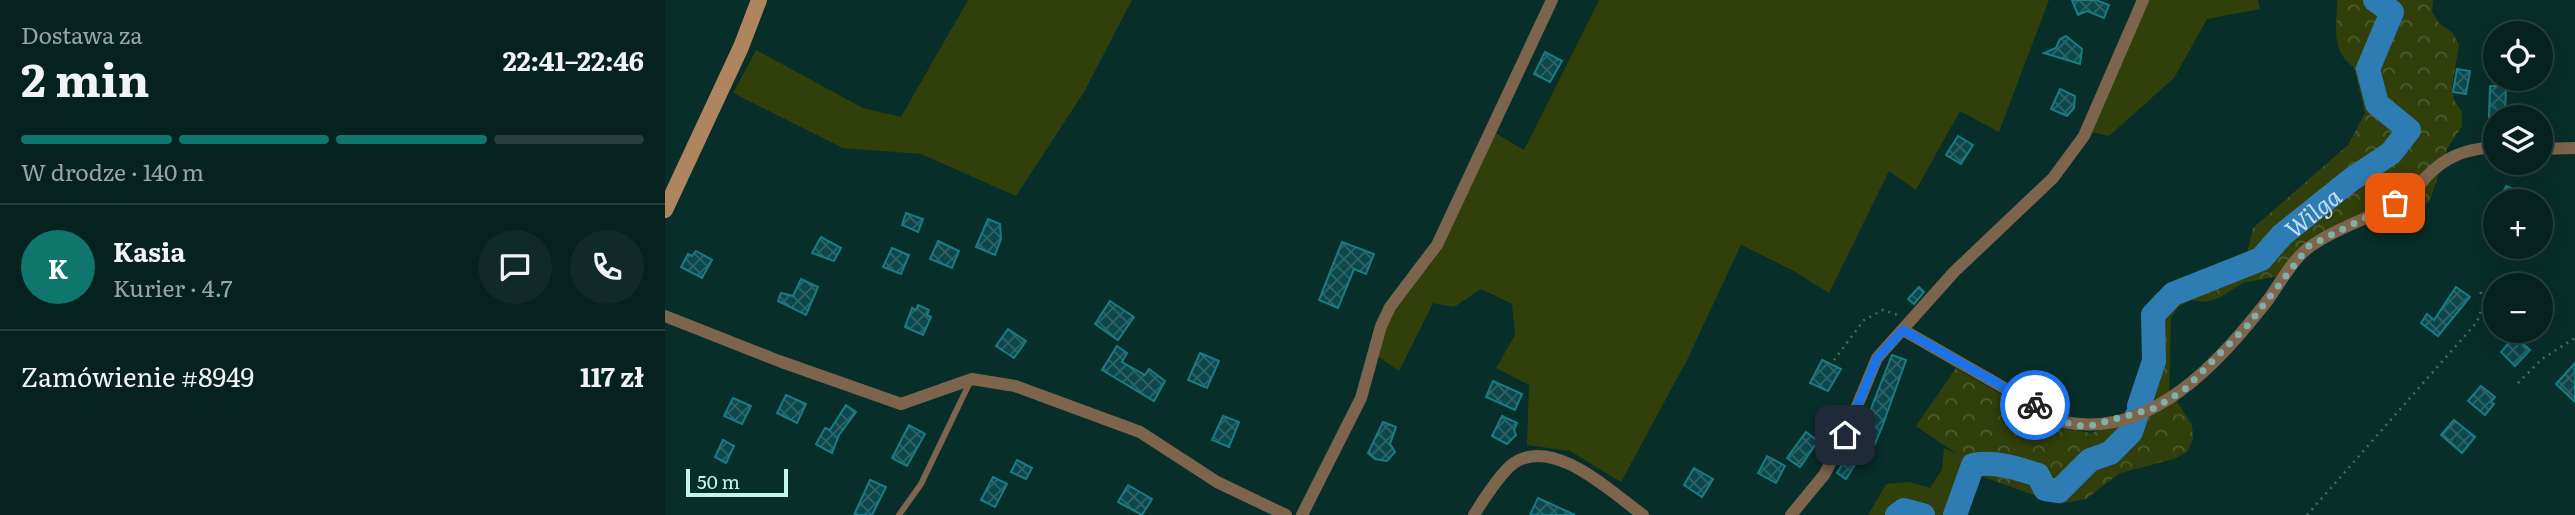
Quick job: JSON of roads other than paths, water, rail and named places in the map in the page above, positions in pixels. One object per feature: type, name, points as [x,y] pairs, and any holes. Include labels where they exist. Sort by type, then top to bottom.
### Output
[{"type":"street","points":[[665,210],[741,47],[758,0]]},
{"type":"street","points":[[1302,515],[1361,398],[1381,326],[1390,307],[1437,244],[1552,0]]},
{"type":"street","points":[[1791,515],[1824,475],[1845,435],[1877,358],[1954,272],[2053,178],[2084,136],[2143,0]]},
{"type":"street","points":[[1906,326],[2064,422],[2086,427],[2130,417],[2184,390],[2248,325],[2309,246],[2408,196],[2438,165],[2461,151],[2483,148]]},
{"type":"street","points":[[2553,149],[2575,148]]},
{"type":"street","points":[[665,316],[779,361],[901,404],[972,379],[1015,386],[1140,432],[1224,486],[1286,515]]},
{"type":"street","points":[[1474,515],[1514,463],[1537,456],[1570,462],[1643,515]]},
{"type":"lane","points":[[899,515],[922,484],[972,379]]},
{"type":"waterway","name":"Wilga","points":[[2139,406],[2154,361],[2153,315],[2173,294],[2261,259],[2282,235],[2352,179],[2391,153],[2409,130],[2377,104],[2368,69],[2392,12],[2375,0]]},
{"type":"waterway","name":"Wilga","points":[[1955,515],[1973,465],[1998,465],[2022,470],[2038,475],[2045,489],[2059,491],[2090,460],[2110,453],[2131,432],[2136,417]]},
{"type":"waterway","name":"Wilga","points":[[1897,515],[1904,510],[1923,515]]}]
